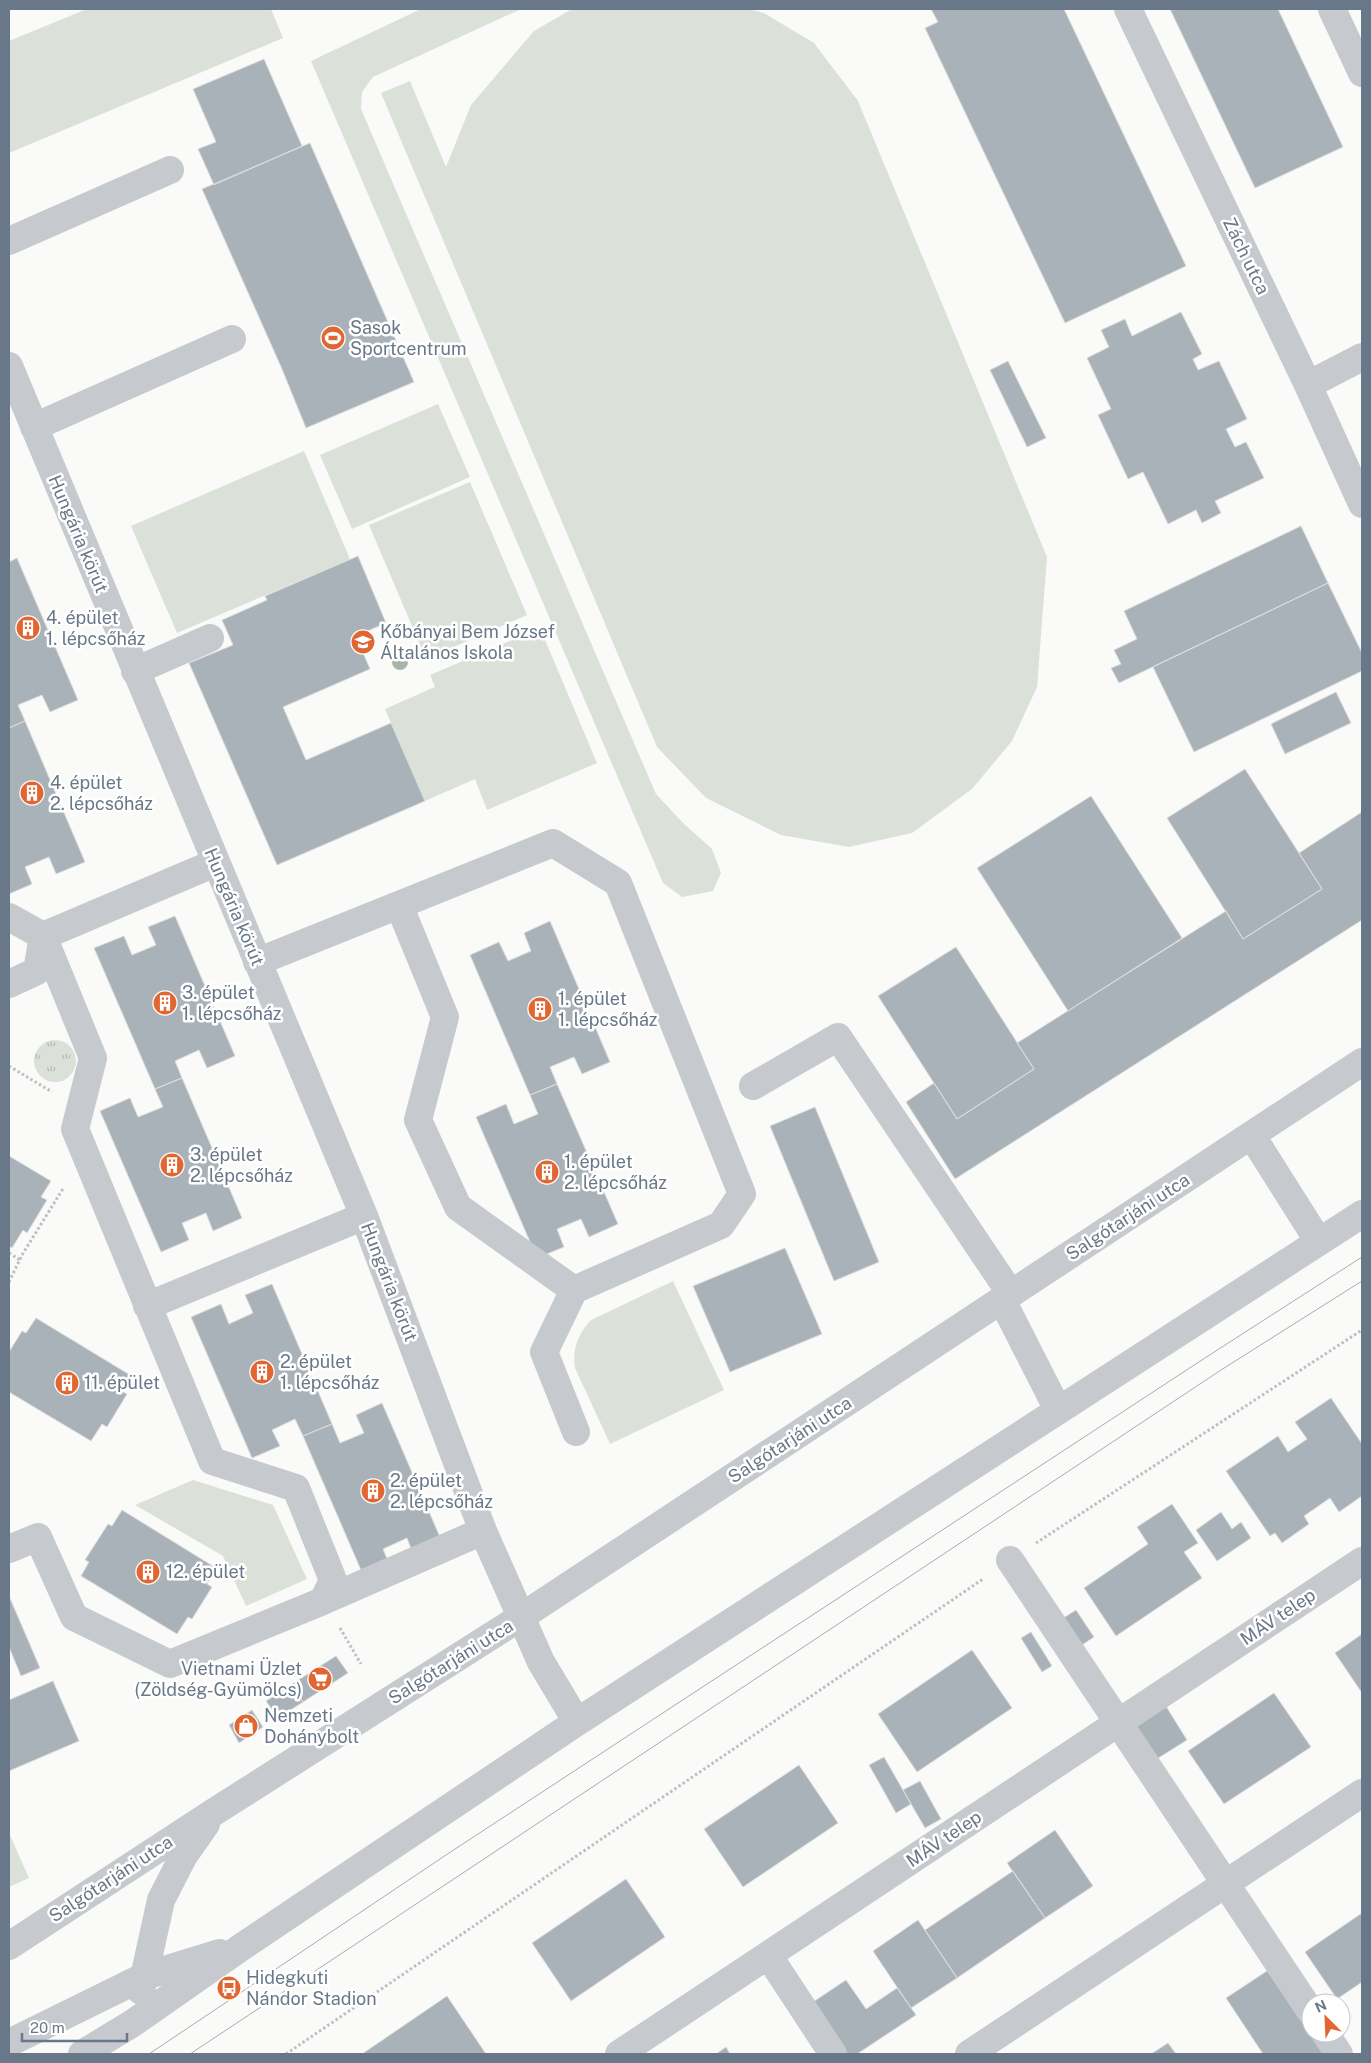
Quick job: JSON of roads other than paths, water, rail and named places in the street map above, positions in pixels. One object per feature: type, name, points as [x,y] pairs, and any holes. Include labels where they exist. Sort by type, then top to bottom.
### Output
[{"type":"street","name":"Zách utca","points":[[1128,9],[1308,385],[1362,504]]},
{"type":"street","points":[[1332,9],[1362,73]]},
{"type":"street","points":[[9,241],[170,170]]},
{"type":"street","points":[[34,428],[232,339]]},
{"type":"street","points":[[1308,385],[1362,357]]},
{"type":"street","name":"Hungária körút","points":[[9,366],[364,1216],[483,1531],[540,1662],[577,1722]]},
{"type":"street","points":[[135,671],[210,638]]},
{"type":"street","points":[[257,962],[553,843],[618,883],[742,1194],[721,1225],[574,1290],[544,1352],[576,1432]]},
{"type":"street","points":[[44,936],[216,863]]},
{"type":"street","points":[[399,905],[445,1017],[418,1120],[422,1129],[458,1206],[574,1290]]},
{"type":"street","points":[[9,917],[44,936],[93,1058],[75,1129],[212,1461],[296,1488],[333,1580],[323,1601]]},
{"type":"street","points":[[9,984],[37,971],[44,936]]},
{"type":"street","points":[[753,1086],[838,1037],[1006,1297],[1058,1410]]},
{"type":"street","name":"Salgótarjáni utca","points":[[9,1946],[214,1812],[521,1617],[1362,1062]]},
{"type":"street","points":[[1252,1136],[1319,1242]]},
{"type":"street","points":[[82,2054],[133,2023],[242,1946],[577,1722],[1362,1214]]},
{"type":"street","points":[[147,1306],[364,1216]]},
{"type":"street","points":[[9,1548],[38,1537],[74,1617],[170,1664],[323,1601],[483,1531]]},
{"type":"street","points":[[1010,1560],[1120,1722],[1301,1997]]},
{"type":"street","name":"MÁV telep","points":[[619,2054],[1362,1561]]},
{"type":"street","points":[[969,2054],[1362,1793]]},
{"type":"street","name":"Salgótarjáni utca","points":[[133,2023],[161,1900],[183,1857],[214,1812]]},
{"type":"street","points":[[9,2043],[145,1976],[242,1946]]},
{"type":"street","points":[[768,1955],[833,2054]]},
{"type":"street","points":[[1332,2043],[1339,2054]]},
{"type":"tram line","points":[[149,2054],[446,1855],[1362,1257]]},
{"type":"tram line","points":[[190,2054],[1221,1370],[1362,1281]]},
{"type":"place","name":"Sasok Sportcentrum","points":[[333,338]]},
{"type":"place","name":"4. épület 1. lépcsőház","points":[[28,628]]},
{"type":"place","name":"Kőbányai Bem József Általános Iskola","points":[[363,642]]},
{"type":"place","name":"4. épület 2. lépcsőház","points":[[32,793]]},
{"type":"place","name":"3. épület 1. lépcsőház","points":[[165,1003]]},
{"type":"place","name":"1. épület 1. lépcsőház","points":[[540,1009]]},
{"type":"place","name":"3. épület 2. lépcsőház","points":[[172,1165]]},
{"type":"place","name":"1. épület 2. lépcsőház","points":[[547,1172]]},
{"type":"place","name":"2. épület 1. lépcsőház","points":[[262,1372]]},
{"type":"place","name":"11. épület","points":[[67,1383]]},
{"type":"place","name":"2. épület 2. lépcsőház","points":[[373,1491]]},
{"type":"place","name":"12. épület","points":[[148,1572]]},
{"type":"place","name":"Vietnami Üzlet (Zöldség-Gyümölcs)","points":[[320,1679]]},
{"type":"place","name":"Nemzeti Dohánybolt","points":[[246,1726]]},
{"type":"place","name":"Hidegkuti Nándor Stadion","points":[[229,1988]]}]
